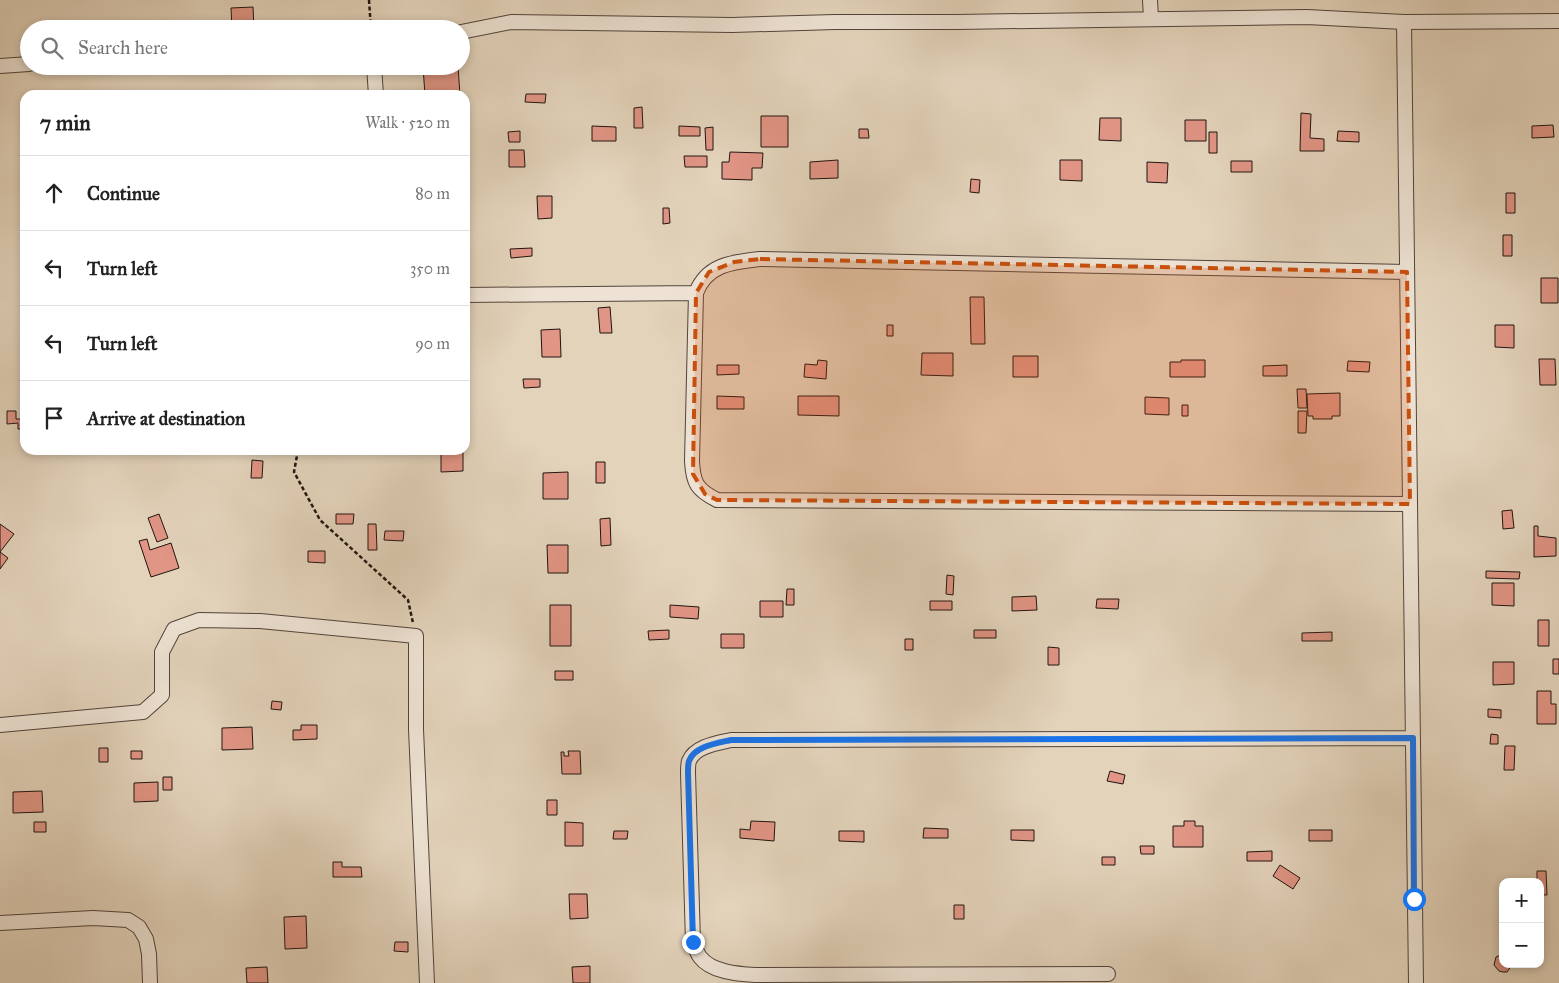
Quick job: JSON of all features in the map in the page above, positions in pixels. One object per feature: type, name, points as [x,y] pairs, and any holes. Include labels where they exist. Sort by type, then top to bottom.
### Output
[{"type":"street","points":[[1150,0],[1151,18]]},
{"type":"street","points":[[470,30],[511,22],[732,25],[835,22],[1307,17],[1404,22],[1559,21]]},
{"type":"street","points":[[1404,22],[1416,983]]},
{"type":"street","points":[[0,66],[20,65]]},
{"type":"street","points":[[375,75],[376,90]]},
{"type":"street","points":[[1407,272],[760,259],[734,262],[710,272],[700,282],[696,293],[692,474],[696,484],[704,494],[717,500],[1410,504]]},
{"type":"street","points":[[470,295],[696,293]]},
{"type":"street","points":[[0,725],[143,712],[162,694],[162,652],[174,629],[199,620],[260,621],[416,636],[416,729],[427,983]]},
{"type":"street","points":[[1108,974],[755,979],[724,971],[708,964],[699,956],[693,942],[689,760],[696,751],[712,744],[731,740],[1413,738]]},
{"type":"street","points":[[0,924],[93,918],[128,920],[139,927],[146,940],[149,954],[150,983]]},
{"type":"path","points":[[369,0],[370,20]]},
{"type":"path","points":[[297,455],[294,472],[320,520],[408,600],[416,636]]},
{"type":"highlighted area","points":[[760,259],[1407,272],[1410,504],[717,500],[705,494],[693,474],[696,293],[709,272],[734,262]]},
{"type":"building","points":[[253,7],[254,20],[232,20],[231,8]]},
{"type":"building","points":[[424,75],[459,75],[460,90],[425,90]]},
{"type":"building","points":[[526,94],[546,94],[545,103],[525,102]]},
{"type":"building","points":[[642,107],[643,128],[634,128],[634,108]]},
{"type":"building","points":[[1301,113],[1311,114],[1310,138],[1324,139],[1324,151],[1300,151]]},
{"type":"building","points":[[761,116],[788,116],[788,147],[761,147]]},
{"type":"building","points":[[1100,118],[1121,118],[1121,141],[1099,140]]},
{"type":"building","points":[[1185,120],[1206,120],[1206,141],[1185,141]]},
{"type":"building","points":[[1553,125],[1554,137],[1532,138],[1532,126]]},
{"type":"building","points":[[592,126],[616,127],[616,141],[592,141]]},
{"type":"building","points":[[679,126],[700,127],[700,136],[679,136]]},
{"type":"building","points":[[713,127],[713,150],[706,150],[705,128]]},
{"type":"building","points":[[859,129],[868,129],[869,138],[859,138]]},
{"type":"building","points":[[520,131],[520,142],[509,142],[508,132]]},
{"type":"building","points":[[1338,131],[1359,132],[1359,142],[1337,141]]},
{"type":"building","points":[[1209,132],[1217,132],[1217,153],[1209,153]]},
{"type":"building","points":[[509,150],[524,150],[525,167],[509,167]]},
{"type":"building","points":[[730,152],[763,153],[762,168],[752,168],[752,180],[722,179],[722,162],[729,162]]},
{"type":"building","points":[[684,156],[707,156],[707,167],[685,167]]},
{"type":"building","points":[[838,160],[838,178],[810,179],[810,162]]},
{"type":"building","points":[[1060,160],[1082,160],[1082,181],[1060,180]]},
{"type":"building","points":[[1231,161],[1252,161],[1252,172],[1231,172]]},
{"type":"building","points":[[1147,162],[1168,163],[1167,183],[1147,182]]},
{"type":"building","points":[[971,179],[980,180],[979,193],[970,192]]},
{"type":"building","points":[[1506,193],[1515,193],[1515,213],[1506,213]]},
{"type":"building","points":[[537,196],[552,196],[552,218],[538,219]]},
{"type":"building","points":[[663,208],[669,208],[670,223],[663,224]]},
{"type":"building","points":[[1503,235],[1512,235],[1512,256],[1503,256]]},
{"type":"building","points":[[532,248],[532,256],[511,258],[510,249]]},
{"type":"building","points":[[1541,278],[1558,278],[1558,303],[1541,303]]},
{"type":"building","points":[[970,297],[984,297],[985,344],[971,344]]},
{"type":"building","points":[[610,307],[612,333],[600,333],[598,308]]},
{"type":"building","points":[[887,325],[893,325],[893,336],[887,336]]},
{"type":"building","points":[[1495,325],[1514,325],[1514,348],[1495,347]]},
{"type":"building","points":[[560,329],[561,357],[542,357],[541,330]]},
{"type":"building","points":[[922,353],[953,353],[953,376],[921,375]]},
{"type":"building","points":[[1013,356],[1038,356],[1038,377],[1013,377]]},
{"type":"building","points":[[1539,359],[1555,359],[1556,385],[1540,385]]},
{"type":"building","points":[[818,360],[827,361],[826,379],[804,377],[805,364],[817,365]]},
{"type":"building","points":[[1181,360],[1205,360],[1205,377],[1170,377],[1170,362],[1181,362]]},
{"type":"building","points":[[1348,361],[1370,362],[1369,372],[1347,371]]},
{"type":"building","points":[[717,365],[739,365],[739,374],[717,375]]},
{"type":"building","points":[[1287,365],[1287,376],[1263,376],[1263,366]]},
{"type":"building","points":[[523,379],[540,379],[540,387],[524,388]]},
{"type":"building","points":[[1297,389],[1306,389],[1307,408],[1298,408]]},
{"type":"building","points":[[1340,393],[1340,416],[1332,416],[1332,419],[1313,419],[1313,416],[1308,416],[1307,394]]},
{"type":"building","points":[[717,396],[744,397],[744,409],[717,409]]},
{"type":"building","points":[[798,396],[839,396],[839,416],[798,415]]},
{"type":"building","points":[[1145,397],[1169,398],[1169,415],[1145,414]]},
{"type":"building","points":[[1182,405],[1188,405],[1188,416],[1182,416]]},
{"type":"building","points":[[7,411],[16,411],[16,419],[20,419],[20,429],[18,429],[18,423],[7,424]]},
{"type":"building","points":[[1298,411],[1307,411],[1306,433],[1298,433]]},
{"type":"building","points":[[441,455],[463,455],[463,471],[441,472]]},
{"type":"building","points":[[252,460],[263,461],[262,478],[251,478]]},
{"type":"building","points":[[596,462],[605,462],[605,483],[596,483]]},
{"type":"building","points":[[568,472],[568,499],[543,499],[543,473]]},
{"type":"building","points":[[1512,510],[1514,528],[1503,529],[1502,511]]},
{"type":"building","points":[[159,514],[168,538],[157,542],[148,518]]},
{"type":"building","points":[[336,514],[354,514],[353,524],[336,524]]},
{"type":"building","points":[[610,518],[611,545],[601,546],[600,519]]},
{"type":"building","points":[[0,524],[14,534],[0,552]]},
{"type":"building","points":[[368,524],[376,524],[377,550],[368,550]]},
{"type":"building","points":[[1534,526],[1538,526],[1538,536],[1556,538],[1556,556],[1534,557]]},
{"type":"building","points":[[385,531],[404,531],[403,541],[384,540]]},
{"type":"building","points":[[147,539],[150,550],[171,543],[179,568],[151,577],[139,541]]},
{"type":"building","points":[[547,545],[568,545],[568,573],[548,573]]},
{"type":"building","points":[[308,551],[325,551],[325,563],[308,562]]},
{"type":"building","points":[[0,552],[8,558],[0,569]]},
{"type":"building","points":[[1486,571],[1520,572],[1519,579],[1486,578]]},
{"type":"building","points":[[947,575],[954,576],[953,595],[946,594]]},
{"type":"building","points":[[1492,583],[1514,583],[1514,606],[1492,605]]},
{"type":"building","points":[[787,589],[794,589],[794,605],[786,605]]},
{"type":"building","points":[[1036,596],[1037,610],[1012,611],[1012,597]]},
{"type":"building","points":[[1097,599],[1119,599],[1118,609],[1096,608]]},
{"type":"building","points":[[760,601],[783,601],[783,617],[760,617]]},
{"type":"building","points":[[930,601],[952,601],[952,610],[930,610]]},
{"type":"building","points":[[550,605],[571,605],[571,646],[550,646]]},
{"type":"building","points":[[670,605],[699,607],[698,619],[670,617]]},
{"type":"building","points":[[1538,620],[1549,620],[1549,646],[1538,646]]},
{"type":"building","points":[[669,630],[669,639],[649,640],[648,631]]},
{"type":"building","points":[[974,630],[996,630],[996,638],[974,638]]},
{"type":"building","points":[[1332,632],[1332,641],[1302,641],[1302,633]]},
{"type":"building","points":[[721,634],[744,634],[744,648],[721,648]]},
{"type":"building","points":[[905,639],[913,639],[913,650],[905,650]]},
{"type":"building","points":[[1048,647],[1059,648],[1059,665],[1048,665]]},
{"type":"building","points":[[1553,659],[1559,659],[1559,674],[1553,674]]},
{"type":"building","points":[[1493,662],[1514,662],[1514,684],[1493,685]]},
{"type":"building","points":[[555,671],[573,671],[573,680],[555,680]]},
{"type":"building","points":[[1537,691],[1551,691],[1551,704],[1556,704],[1556,724],[1537,724]]},
{"type":"building","points":[[272,701],[282,702],[281,710],[271,709]]},
{"type":"building","points":[[1488,709],[1501,710],[1501,718],[1488,717]]},
{"type":"building","points":[[301,725],[317,725],[317,739],[293,740],[293,730],[301,730]]},
{"type":"building","points":[[252,727],[253,749],[222,750],[222,728]]},
{"type":"building","points":[[1491,734],[1498,735],[1498,744],[1490,744]]},
{"type":"building","points":[[1505,746],[1515,746],[1514,770],[1504,770]]},
{"type":"building","points":[[99,748],[108,748],[108,762],[99,762]]},
{"type":"building","points":[[131,751],[142,751],[142,759],[131,759]]},
{"type":"building","points":[[568,751],[580,751],[581,774],[562,774],[561,752],[564,752],[564,756],[569,756]]},
{"type":"building","points":[[1110,771],[1125,775],[1123,784],[1107,781]]},
{"type":"building","points":[[163,777],[172,777],[172,790],[163,790]]},
{"type":"building","points":[[158,782],[158,801],[134,802],[134,783]]},
{"type":"building","points":[[42,791],[43,812],[13,813],[13,792]]},
{"type":"building","points":[[547,800],[557,800],[557,815],[547,815]]},
{"type":"building","points":[[751,821],[775,822],[774,841],[740,838],[740,829],[750,830]]},
{"type":"building","points":[[1184,821],[1195,821],[1195,826],[1203,826],[1203,847],[1173,847],[1173,826],[1184,826]]},
{"type":"building","points":[[34,822],[46,822],[46,832],[34,832]]},
{"type":"building","points":[[565,822],[583,823],[583,846],[565,846]]},
{"type":"building","points":[[924,828],[948,829],[948,838],[923,838]]},
{"type":"building","points":[[1011,830],[1034,830],[1034,841],[1011,840]]},
{"type":"building","points":[[1309,830],[1332,830],[1332,841],[1309,841]]},
{"type":"building","points":[[614,831],[628,831],[627,839],[613,839]]},
{"type":"building","points":[[839,831],[864,831],[864,842],[839,841]]},
{"type":"building","points":[[1140,846],[1154,846],[1154,854],[1141,854]]},
{"type":"building","points":[[1272,851],[1272,861],[1247,861],[1247,852]]},
{"type":"building","points":[[1102,857],[1115,857],[1115,865],[1102,865]]},
{"type":"building","points":[[333,862],[342,862],[342,867],[361,867],[362,877],[333,877]]},
{"type":"building","points":[[1280,865],[1300,878],[1293,889],[1273,876]]},
{"type":"building","points":[[1537,871],[1546,871],[1547,895],[1544,895],[1544,878],[1537,878]]},
{"type":"building","points":[[569,894],[587,894],[588,918],[570,919]]},
{"type":"building","points":[[954,905],[964,905],[964,919],[954,919]]},
{"type":"building","points":[[306,916],[307,948],[285,949],[284,917]]},
{"type":"building","points":[[395,942],[408,942],[408,952],[394,951]]},
{"type":"building","points":[[1499,956],[1499,968],[1510,968],[1507,972],[1499,971],[1494,965],[1496,957]]},
{"type":"building","points":[[590,966],[590,983],[573,983],[572,967]]},
{"type":"building","points":[[267,967],[268,983],[247,983],[246,968]]},
{"type":"route","points":[[693,942],[689,760],[696,751],[712,744],[731,740],[1413,738],[1414,899]]}]
